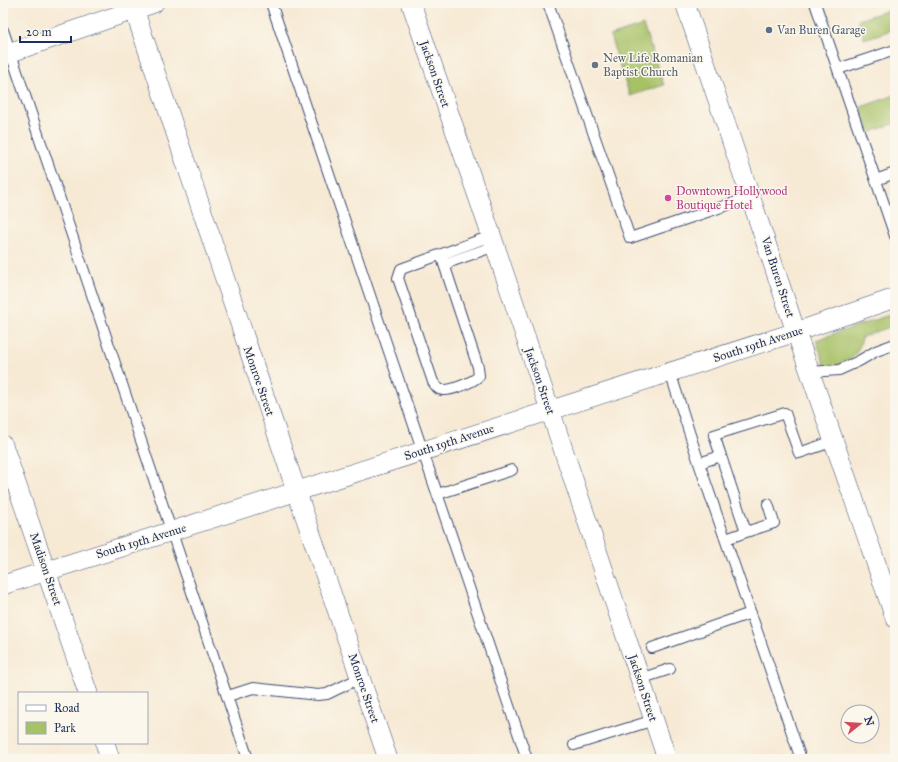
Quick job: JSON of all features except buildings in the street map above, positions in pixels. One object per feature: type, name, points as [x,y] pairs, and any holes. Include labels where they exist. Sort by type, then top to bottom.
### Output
[{"type":"street","points":[[7,54],[134,6],[154,3]]},
{"type":"street","name":"Jackson Street","points":[[411,3],[493,241],[667,759]]},
{"type":"street","name":"Van Buren Street","points":[[685,3],[752,197],[796,332],[895,618]]},
{"type":"street","name":"Monroe Street","points":[[134,6],[388,759]]},
{"type":"street","name":"South 19th Avenue","points":[[3,585],[172,532],[296,490],[424,451],[796,332],[895,298]]},
{"type":"street","name":"Madison Street","points":[[3,445],[88,692]]},
{"type":"street","points":[[105,744],[110,759]]},
{"type":"lane","points":[[271,3],[424,451],[527,759]]},
{"type":"lane","points":[[548,3],[630,238],[752,197]]},
{"type":"lane","points":[[815,3],[895,236]]},
{"type":"lane","points":[[3,30],[7,54],[172,532],[248,759]]},
{"type":"lane","points":[[838,69],[895,50]]},
{"type":"lane","points":[[876,180],[895,173]]},
{"type":"lane","points":[[442,260],[478,367],[479,376],[474,381],[444,391],[438,389],[433,382],[398,278],[402,269],[442,260],[493,241]]},
{"type":"lane","points":[[810,372],[839,370],[876,351],[895,344]]},
{"type":"lane","points":[[670,372],[699,463],[801,759]]},
{"type":"lane","points":[[746,532],[714,435],[785,413],[799,452],[834,441]]},
{"type":"lane","points":[[699,463],[721,456]]},
{"type":"lane","points":[[438,494],[512,470]]},
{"type":"lane","points":[[726,539],[774,523],[768,504]]},
{"type":"lane","points":[[652,648],[751,613]]},
{"type":"lane","points":[[751,645],[761,642]]},
{"type":"lane","points":[[640,679],[670,669]]},
{"type":"lane","points":[[228,696],[253,688],[318,695],[327,694],[360,678]]},
{"type":"lane","points":[[574,745],[654,720]]},
{"type":"green space","points":[[895,8],[895,29],[864,39],[858,20]]},
{"type":"green space","points":[[643,25],[664,85],[630,96],[610,36]]},
{"type":"green space","points":[[895,95],[895,123],[869,133],[861,107]]},
{"type":"green space","points":[[895,313],[895,325],[862,337],[860,346],[851,359],[837,366],[825,366],[816,340]]},
{"type":"place","name":"Van Buren Garage","points":[[769,30]]},
{"type":"place","name":"New Life Romanian Baptist Church","points":[[595,65]]},
{"type":"place","name":"Downtown Hollywood Boutique Hotel","points":[[668,198]]}]
